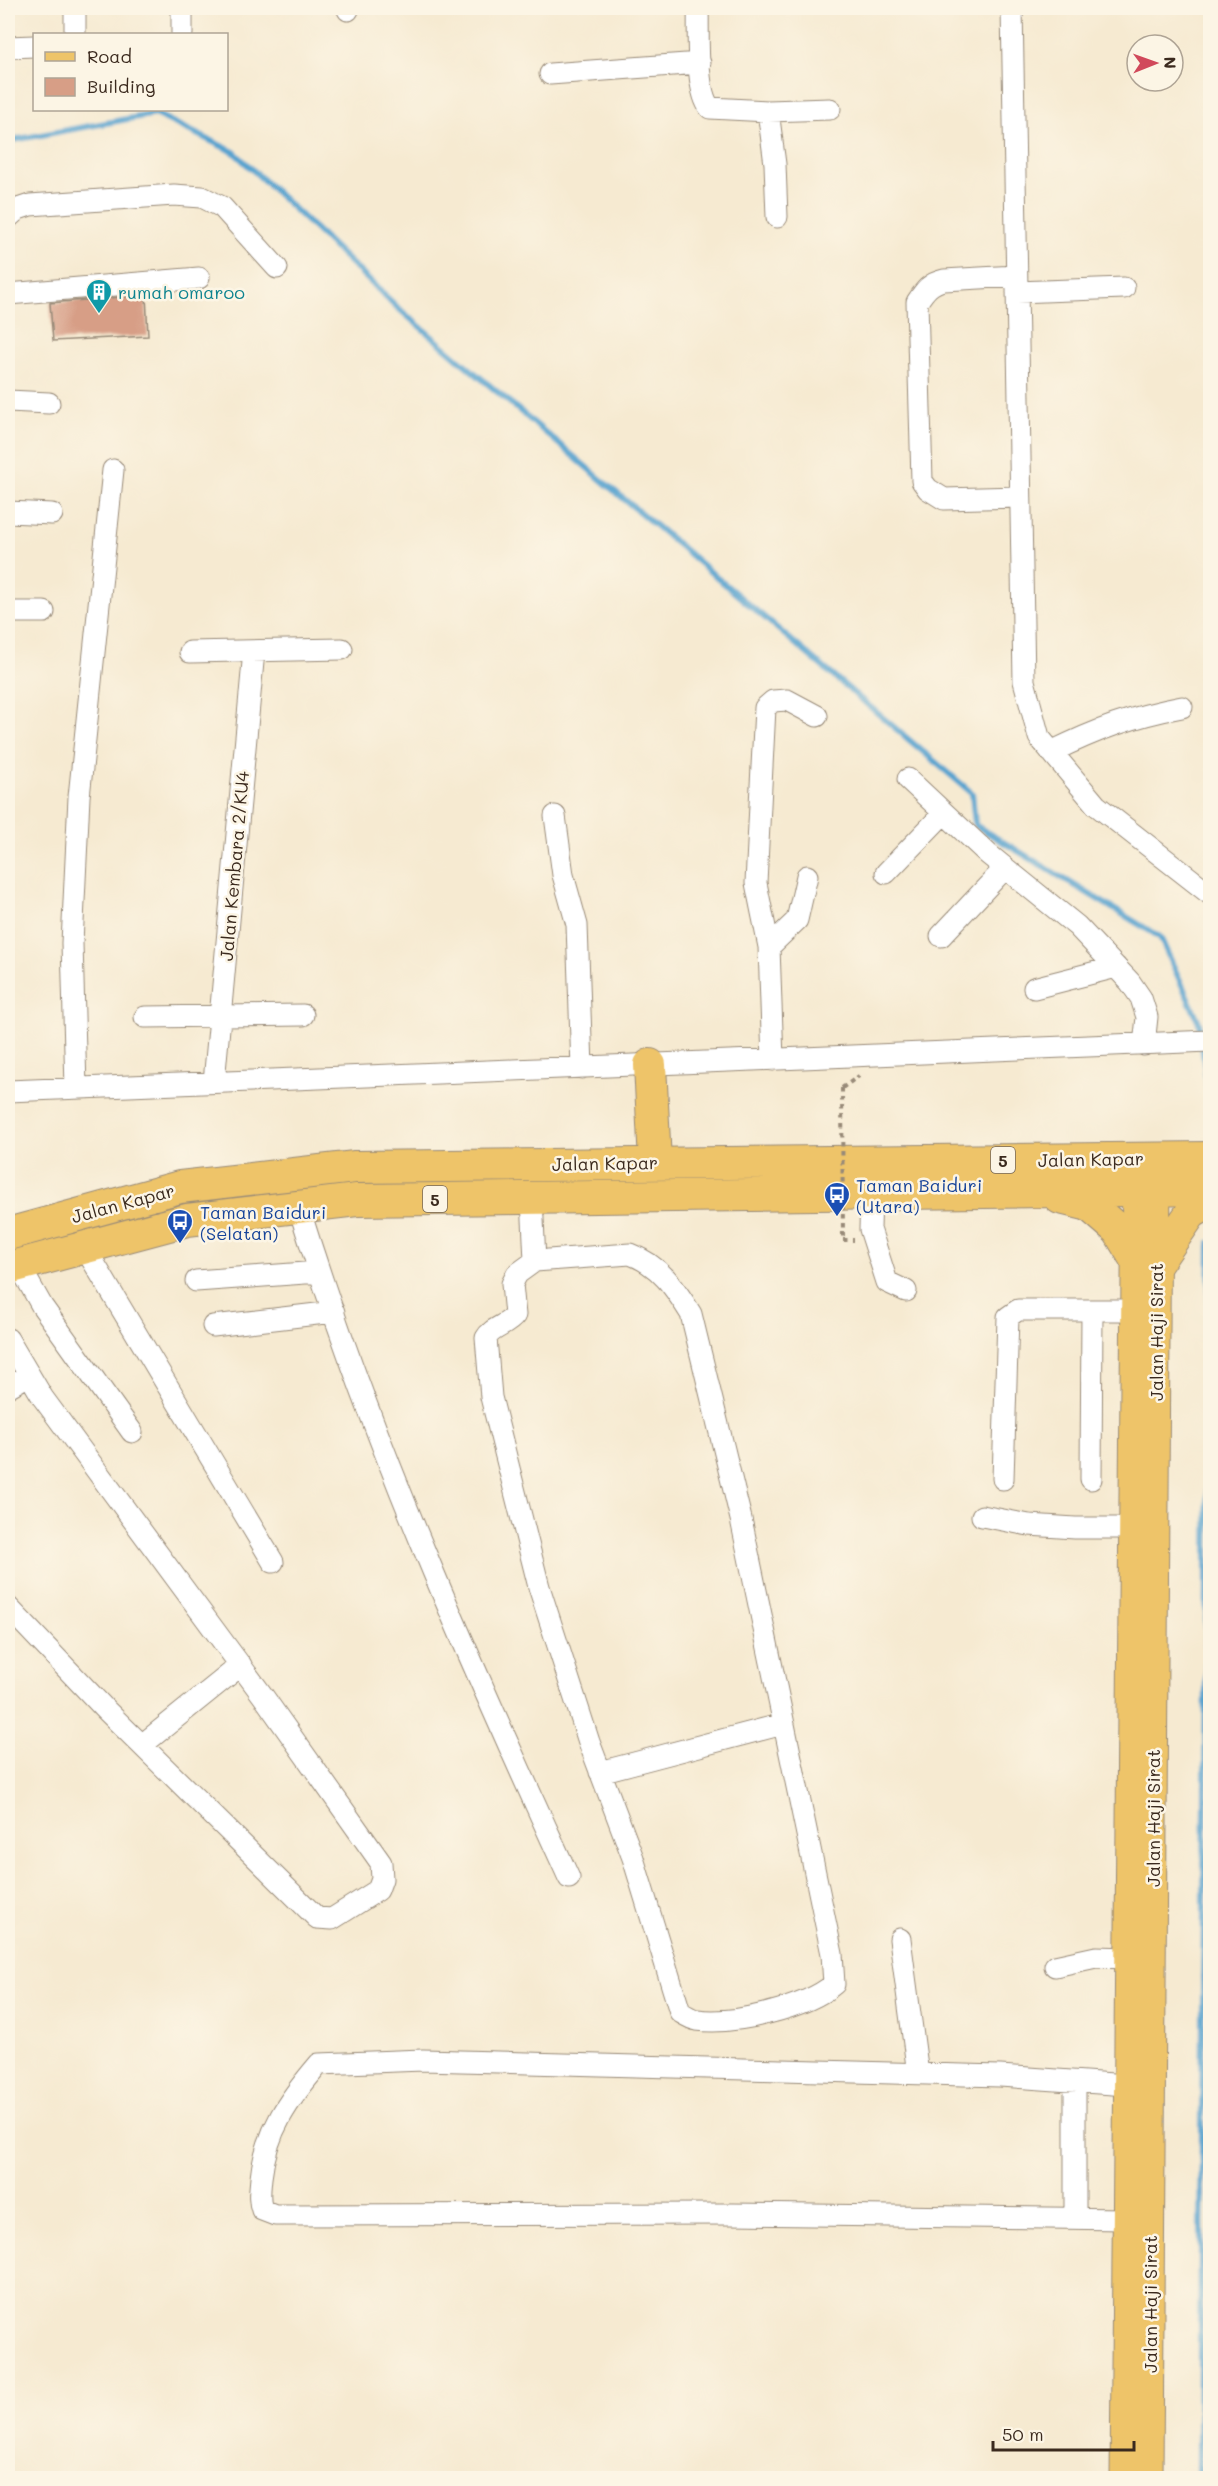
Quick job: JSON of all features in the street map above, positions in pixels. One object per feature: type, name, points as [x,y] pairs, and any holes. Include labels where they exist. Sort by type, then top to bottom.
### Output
[{"type":"highway","points":[[651,1080],[654,1149]]},
{"type":"highway","name":"Jalan Kapar","points":[[8,1234],[180,1187],[294,1172],[355,1167],[654,1149],[870,1161],[1173,1158]]},
{"type":"highway","points":[[870,1161],[871,1195]]},
{"type":"highway","points":[[1032,1192],[1089,1205],[1118,1230],[1146,1261],[1182,1196]]},
{"type":"highway","name":"Jalan Kapar","points":[[13,1266],[187,1220],[357,1200],[1032,1192],[1182,1196]]},
{"type":"main road","name":"Jalan Haji Sirat","points":[[1124,2478],[1135,1310],[1146,1261],[1182,1196],[1173,1158]]},
{"type":"main road","name":"Jalan Haji Sirat","points":[[1146,1261],[1149,2478]]},
{"type":"street","points":[[75,8],[75,33]]},
{"type":"street","points":[[182,8],[182,33]]},
{"type":"street","points":[[698,8],[700,63],[705,103],[710,108],[768,111],[830,109]]},
{"type":"street","points":[[1012,8],[1024,681],[1040,737],[1096,806],[1210,894]]},
{"type":"street","points":[[8,46],[33,46]]},
{"type":"street","points":[[550,74],[700,63]]},
{"type":"street","points":[[768,111],[775,164],[777,217]]},
{"type":"street","points":[[8,218],[18,209],[30,205],[174,195],[202,197],[222,207],[278,268]]},
{"type":"street","points":[[8,294],[199,278]]},
{"type":"street","points":[[1019,498],[944,499],[928,489],[922,481],[917,302],[934,282],[944,280],[1124,288]]},
{"type":"street","points":[[8,401],[49,403]]},
{"type":"street","points":[[76,1088],[72,943],[79,797],[113,470]]},
{"type":"street","points":[[8,512],[52,514]]},
{"type":"street","points":[[8,612],[44,612]]},
{"type":"street","points":[[190,652],[342,649]]},
{"type":"street","name":"Jalan Kembara 2/KU4","points":[[214,1082],[254,651]]},
{"type":"street","points":[[773,1060],[770,946],[756,883],[765,708],[773,700],[787,700],[817,716]]},
{"type":"street","points":[[1051,752],[1096,730],[1141,715],[1182,707]]},
{"type":"street","points":[[908,779],[1005,868],[1077,926],[1130,982],[1141,998],[1148,1017],[1144,1045]]},
{"type":"street","points":[[886,873],[944,813]]},
{"type":"street","points":[[555,816],[563,875],[577,925],[582,1068]]},
{"type":"street","points":[[941,936],[1005,868]]},
{"type":"street","points":[[770,946],[796,920],[807,876]]},
{"type":"street","points":[[1034,988],[1116,967]]},
{"type":"street","points":[[145,1017],[303,1015]]},
{"type":"street","points":[[8,1091],[582,1068],[651,1080],[773,1060],[1210,1041]]},
{"type":"street","points":[[871,1195],[870,1229],[881,1266],[887,1282],[906,1291]]},
{"type":"street","points":[[532,1198],[535,1261]]},
{"type":"street","points":[[299,1208],[319,1272],[390,1462],[456,1623],[569,1878]]},
{"type":"street","points":[[85,1248],[273,1562]]},
{"type":"street","points":[[630,1254],[644,1259],[661,1272],[674,1287],[691,1314],[741,1519],[832,1954],[834,1984],[822,1994],[796,2006],[734,2019],[696,2020],[680,2012],[633,1858],[600,1772],[538,1587],[491,1397],[486,1338],[489,1333],[511,1321],[515,1315],[512,1284],[516,1274],[535,1261],[630,1254]]},
{"type":"street","points":[[13,1266],[132,1432]]},
{"type":"street","points":[[196,1281],[319,1272]]},
{"type":"street","points":[[1003,1479],[1008,1317],[1018,1310],[1135,1310]]},
{"type":"street","points":[[1092,1310],[1092,1479]]},
{"type":"street","points":[[213,1326],[334,1312]]},
{"type":"street","points":[[8,1339],[43,1398],[241,1665],[381,1863],[382,1880],[378,1890],[332,1919],[316,1918],[142,1745],[8,1607]]},
{"type":"street","points":[[8,1387],[29,1375]]},
{"type":"street","points":[[982,1516],[1029,1525],[1133,1528]]},
{"type":"street","points":[[142,1745],[241,1665]]},
{"type":"street","points":[[600,1772],[783,1724]]},
{"type":"street","points":[[900,1939],[918,2074]]},
{"type":"street","points":[[1055,1966],[1096,1957],[1129,1958]]},
{"type":"street","points":[[1126,2218],[274,2215],[262,2210],[259,2200],[262,2164],[275,2123],[319,2064],[423,2060],[1000,2076],[1127,2085]]},
{"type":"street","points":[[1075,2082],[1075,2217]]},
{"type":"path","points":[[842,1088],[843,1240]]},
{"type":"building","name":"rumah omaroo","points":[[146,295],[148,336],[53,341],[50,303]]},
{"type":"waterway","points":[[8,141],[155,114],[234,152],[398,308],[972,793],[975,825],[1160,937],[1199,1022],[1210,1104]]},
{"type":"waterway","points":[[1199,2478],[1210,1243]]},
{"type":"place","name":"rumah omaroo","points":[[99,315]]},
{"type":"place","name":"Taman Baiduri (Utara)","points":[[837,1218]]},
{"type":"place","name":"Taman Baiduri (Selatan)","points":[[180,1245]]}]
